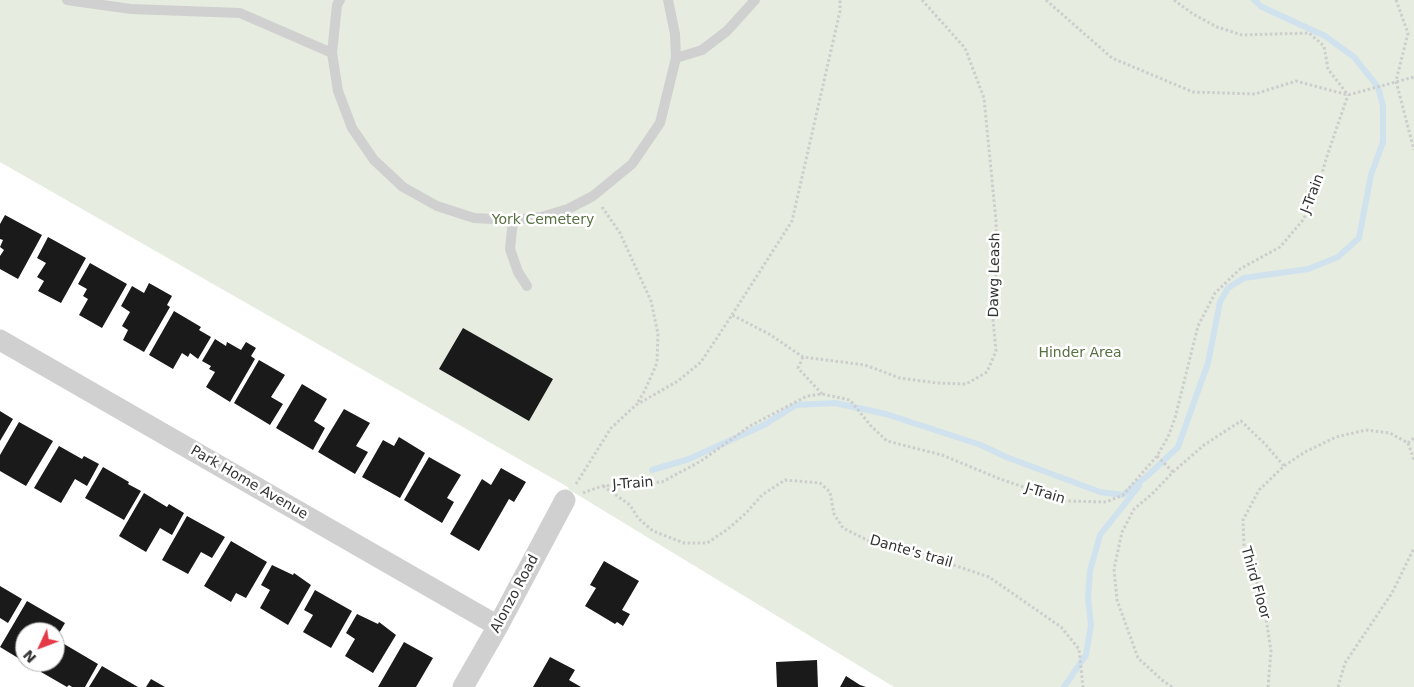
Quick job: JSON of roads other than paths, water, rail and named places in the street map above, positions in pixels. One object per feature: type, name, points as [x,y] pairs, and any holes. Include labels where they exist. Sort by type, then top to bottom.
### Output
[{"type":"street","name":"Park Home Avenue","points":[[0,340],[498,626]]},
{"type":"street","name":"Alonzo Road","points":[[463,687],[498,626],[565,500]]},
{"type":"lane","points":[[67,0],[131,9],[240,13],[332,53]]},
{"type":"lane","points":[[340,0],[332,53],[338,91],[352,128],[374,160],[402,187],[436,206],[474,218],[513,220],[541,217],[568,208],[593,196],[632,164],[660,122],[676,58],[675,34],[668,0]]},
{"type":"lane","points":[[676,58],[702,50],[727,31],[755,0]]},
{"type":"lane","points":[[513,220],[510,249],[518,272],[527,286]]},
{"type":"waterway","points":[[652,470],[689,459],[764,425],[796,405],[835,403],[886,414],[981,445],[1006,457],[1100,492],[1123,495],[1146,477],[1178,447],[1208,363],[1220,302],[1228,288],[1244,278],[1308,269],[1338,257],[1359,238],[1371,175],[1383,142],[1383,106],[1378,87],[1354,57],[1325,36],[1262,7],[1254,0]]},
{"type":"waterway","points":[[1064,687],[1086,655],[1091,625],[1088,598],[1090,571],[1100,535],[1139,486]]},
{"type":"park label","name":"York Cemetery","points":[[543,220]]},
{"type":"park label","name":"Hinder Area","points":[[1080,353]]}]
